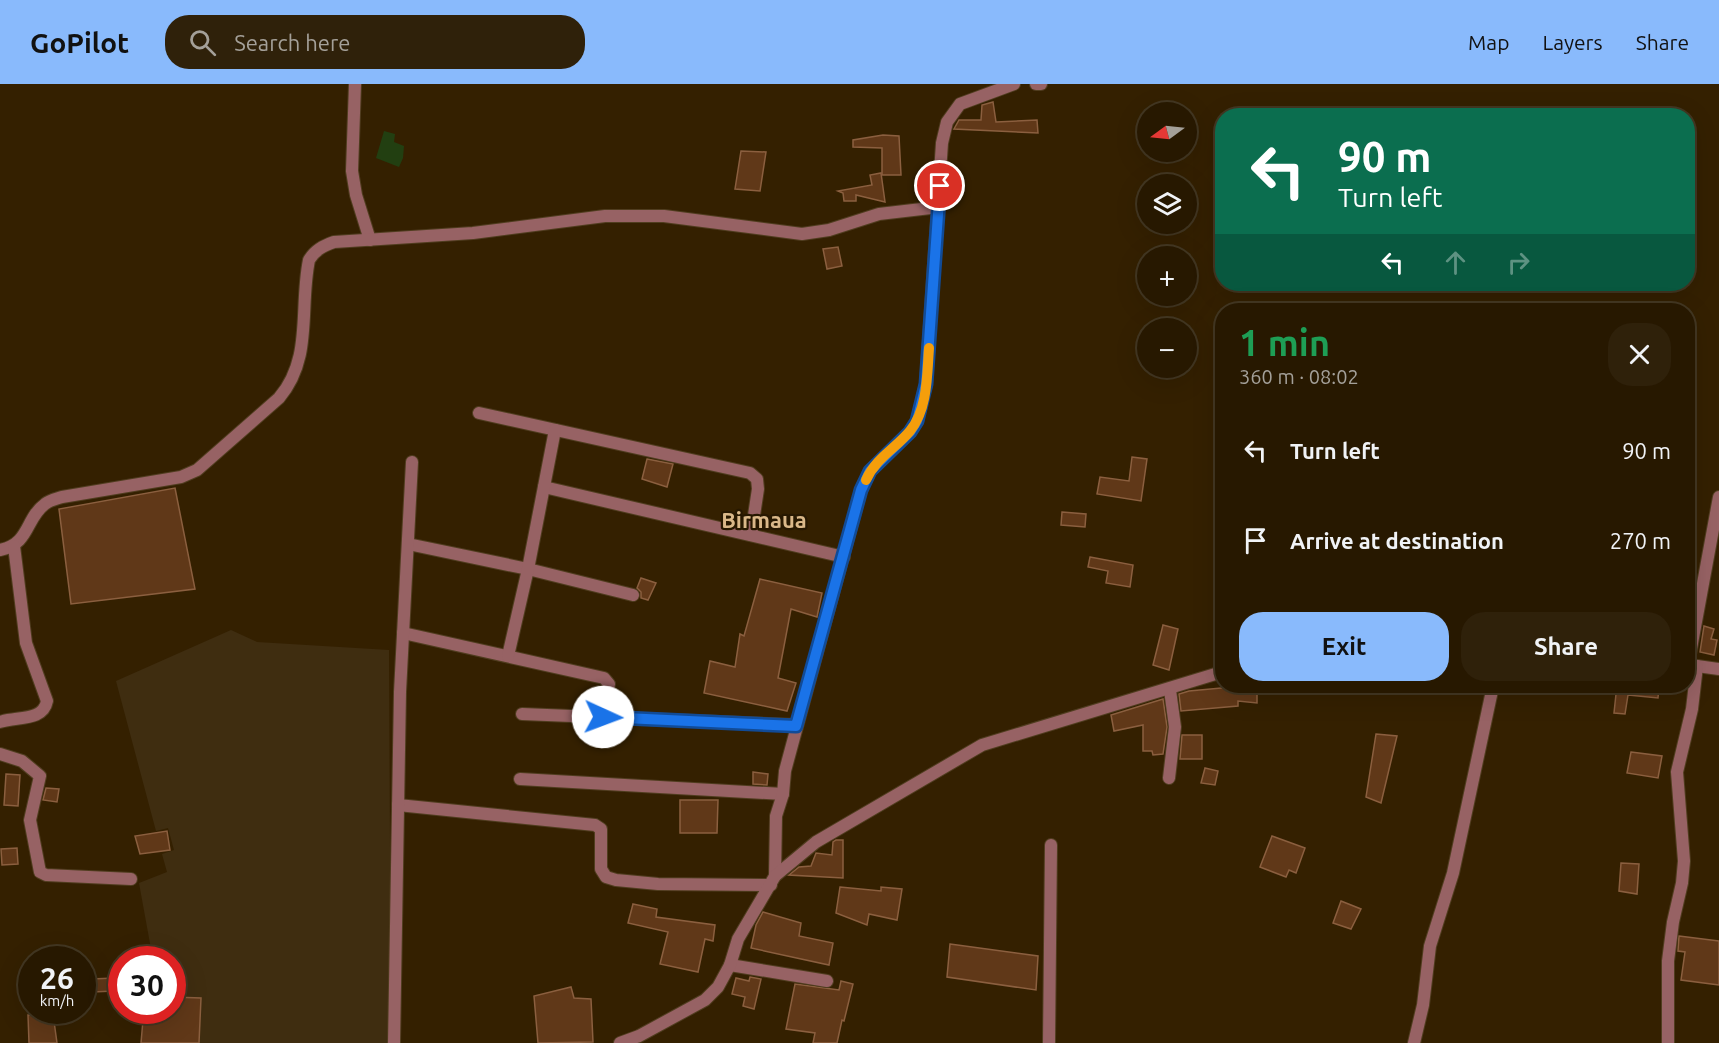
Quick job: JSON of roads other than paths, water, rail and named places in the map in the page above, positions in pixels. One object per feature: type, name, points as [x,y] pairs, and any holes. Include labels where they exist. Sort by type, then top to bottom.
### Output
[{"type":"street","points":[[355,84],[352,171],[356,195],[370,240]]},
{"type":"street","points":[[773,881],[776,816],[783,794],[785,771],[861,490],[870,471],[910,432],[917,421],[926,384],[942,143],[947,122],[960,104],[1014,84]]},
{"type":"street","points":[[1036,84],[1041,84]]},
{"type":"street","points":[[0,550],[14,546],[38,511],[51,501],[181,477],[197,470],[279,398],[293,378],[301,352],[306,272],[313,254],[325,245],[334,242],[473,232],[563,219],[639,215],[698,219],[787,234],[802,234],[828,230],[879,214],[939,207]]},
{"type":"street","points":[[479,413],[750,473],[757,479],[758,489],[751,535]]},
{"type":"street","points":[[508,656],[528,569],[555,430]]},
{"type":"street","points":[[394,1043],[403,633],[412,462]]},
{"type":"street","points":[[544,487],[844,557]]},
{"type":"street","points":[[1695,642],[1719,497]]},
{"type":"street","points":[[408,544],[528,569],[633,595]]},
{"type":"street","points":[[0,722],[33,717],[45,709],[47,701],[26,643],[14,546]]},
{"type":"street","points":[[403,633],[606,679],[609,688],[603,717]]},
{"type":"street","points":[[1695,666],[1719,669]]},
{"type":"street","points":[[620,1043],[639,1036],[705,1000],[718,987],[730,965],[738,939],[773,881],[816,842],[982,746],[1215,674]]},
{"type":"street","points":[[1169,778],[1175,727],[1170,690]]},
{"type":"street","points":[[1414,1043],[1423,1005],[1430,946],[1453,873],[1492,693]]},
{"type":"street","points":[[1668,1043],[1668,961],[1684,861],[1677,772],[1692,709],[1692,693]]},
{"type":"street","points":[[522,714],[796,726]]},
{"type":"street","points":[[0,754],[22,761],[40,776],[30,820],[40,872],[131,879]]},
{"type":"street","points":[[520,779],[783,794]]},
{"type":"street","points":[[398,805],[596,825],[601,829],[603,836],[601,869],[610,879],[658,884],[773,881]]},
{"type":"street","points":[[1049,1043],[1051,844]]},
{"type":"street","points":[[730,965],[827,981]]},
{"type":"district","name":"Birmaua","points":[[764,520]]}]
